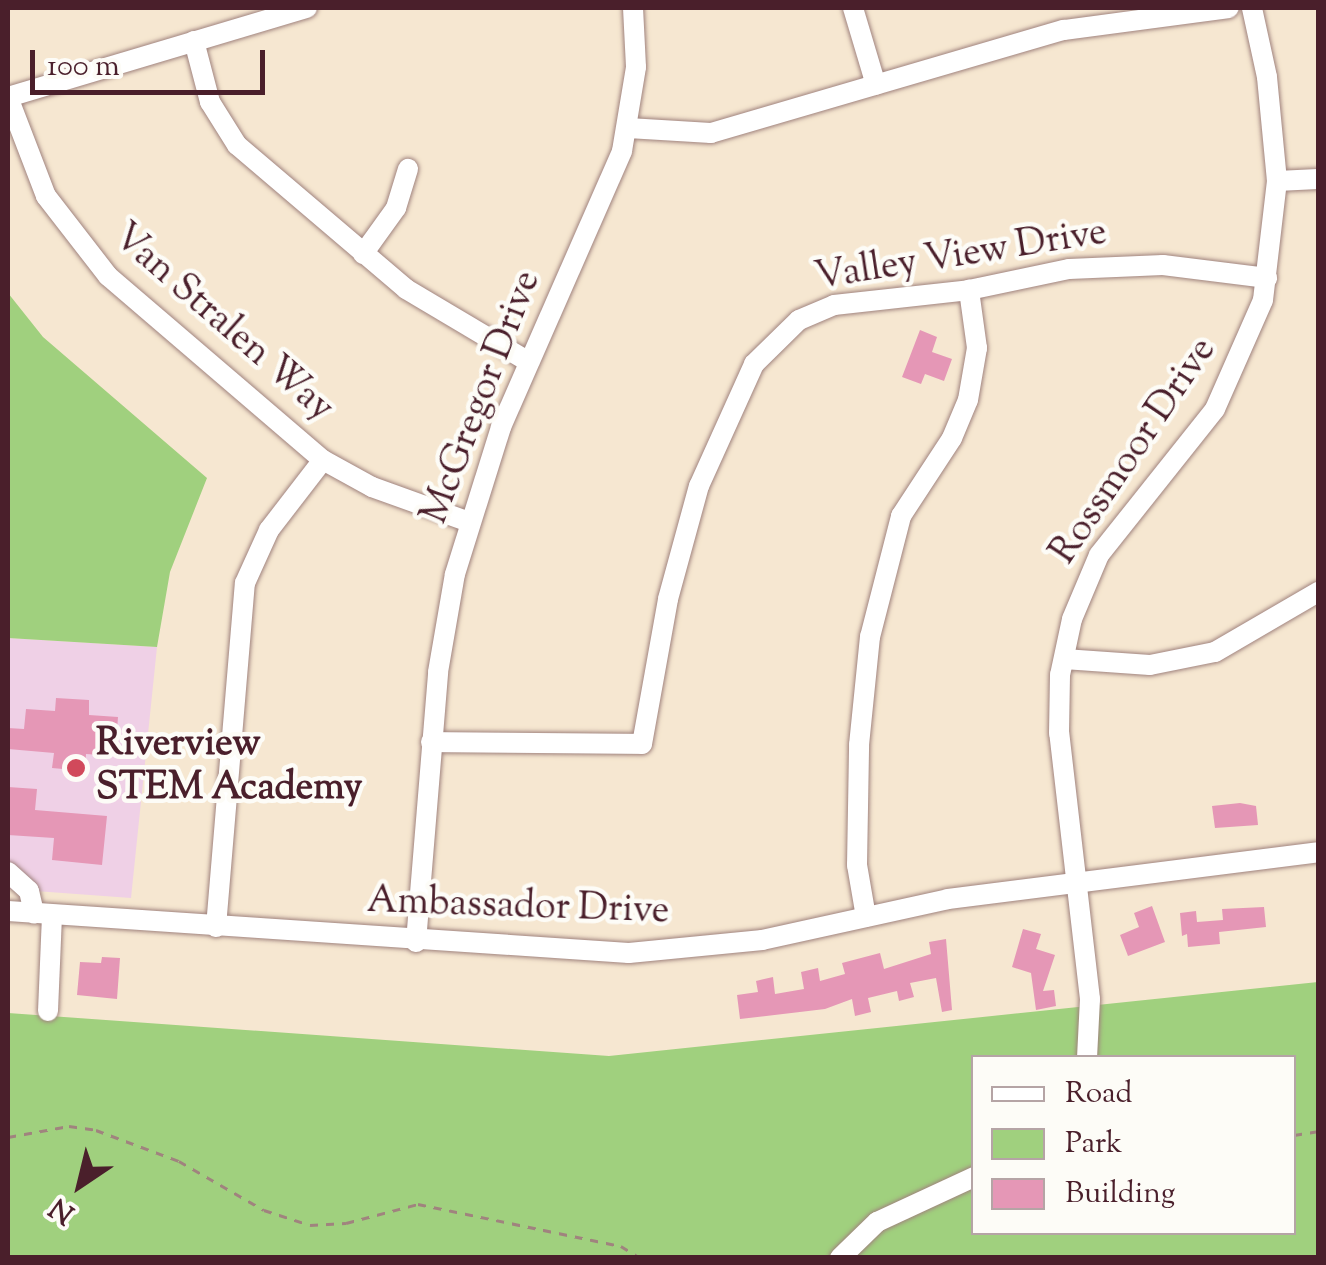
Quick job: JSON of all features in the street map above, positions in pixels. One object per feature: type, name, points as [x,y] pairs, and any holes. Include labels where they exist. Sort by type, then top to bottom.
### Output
[{"type":"street","points":[[8,97],[307,8]]},
{"type":"street","name":"McGregor Drive","points":[[416,942],[443,637],[469,522],[530,362],[628,128],[636,67],[633,8]]},
{"type":"street","points":[[853,8],[876,85]]},
{"type":"street","points":[[1057,8],[1064,30]]},
{"type":"street","points":[[628,128],[712,133],[1064,30],[1229,8]]},
{"type":"street","name":"Rossmoor Drive","points":[[1088,1055],[1090,999],[1059,733],[1064,659],[1072,618],[1099,555],[1222,399],[1248,346],[1267,278],[1277,181],[1252,8]]},
{"type":"street","points":[[194,41],[210,102],[228,135],[363,254],[431,307],[530,362]]},
{"type":"street","name":"Van Stralen Way","points":[[8,97],[46,196],[85,252],[324,460],[372,487],[469,522]]},
{"type":"street","points":[[363,254],[396,208],[408,169]]},
{"type":"street","points":[[1277,181],[1318,179]]},
{"type":"street","name":"Valley View Drive","points":[[431,742],[642,744],[682,542],[720,431],[754,364],[788,327],[821,309],[969,290],[1025,275],[1114,265],[1267,278]]},
{"type":"street","points":[[866,917],[858,865],[859,745],[870,638],[901,516],[952,438],[968,400],[977,348],[969,290]]},
{"type":"street","points":[[216,928],[245,582],[269,530],[324,460]]},
{"type":"street","points":[[1064,659],[1150,665],[1215,652],[1318,592]]},
{"type":"street","name":"Ambassador Drive","points":[[8,911],[416,942],[629,953],[762,940],[866,917],[1318,852]]},
{"type":"street","points":[[8,872],[29,892],[43,914],[48,1012]]},
{"type":"street","points":[[840,1258],[877,1222],[971,1178]]},
{"type":"path","points":[[8,1137],[69,1126],[96,1130],[178,1160],[264,1210],[310,1225],[346,1223],[418,1204],[621,1246],[640,1258]]},
{"type":"shaded area","name":"Riverview STEM Academy","points":[[8,638],[157,647],[131,898],[8,889]]},
{"type":"green space","points":[[8,293],[43,337],[207,478],[170,572],[157,647],[8,638]]},
{"type":"green space","points":[[1318,982],[1318,1257],[8,1257],[8,1013],[609,1056]]},
{"type":"building","points":[[920,330],[937,337],[932,352],[952,359],[944,381],[925,374],[921,384],[902,377]]},
{"type":"building","points":[[56,698],[89,700],[89,715],[118,717],[115,756],[86,754],[85,771],[52,768],[54,753],[8,749],[8,728],[24,729],[26,709],[55,711]]},
{"type":"building","points":[[8,787],[37,789],[35,810],[107,816],[102,865],[52,860],[54,838],[8,835]]},
{"type":"building","points":[[1212,806],[1256,806],[1258,825],[1215,828]]},
{"type":"building","points":[[1152,906],[1165,942],[1128,956],[1120,935],[1139,927],[1134,913]]},
{"type":"building","points":[[1264,907],[1266,927],[1219,932],[1220,944],[1188,947],[1187,934],[1182,936],[1180,913],[1196,911],[1197,922],[1223,920],[1222,909]]},
{"type":"building","points":[[1023,929],[1041,934],[1036,949],[1055,955],[1043,991],[1054,990],[1056,1006],[1036,1010],[1031,973],[1012,967]]},
{"type":"building","points":[[946,939],[952,1010],[942,1012],[936,978],[910,983],[914,997],[899,1001],[897,991],[868,998],[871,1012],[855,1016],[852,999],[825,1009],[740,1019],[737,995],[758,992],[756,981],[773,977],[775,994],[804,989],[801,972],[818,968],[820,981],[845,974],[842,963],[880,953],[884,969],[931,954],[929,942]]},
{"type":"building","points":[[102,957],[120,958],[117,999],[77,995],[80,962],[101,963]]},
{"type":"place","name":"Riverview STEM Academy","points":[[76,768]]}]
